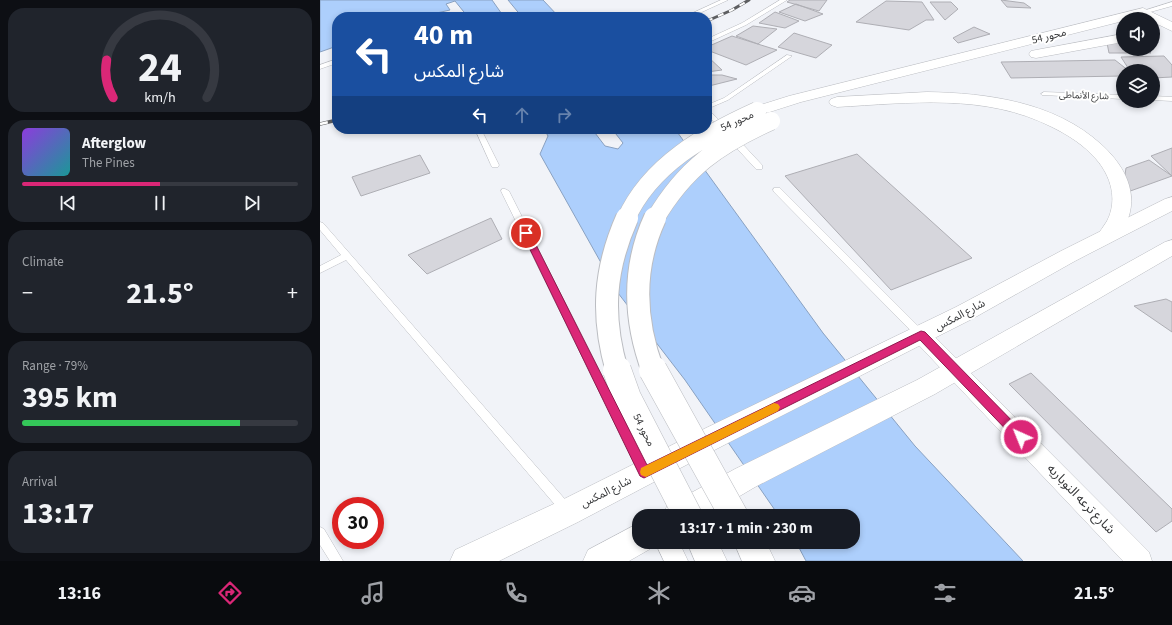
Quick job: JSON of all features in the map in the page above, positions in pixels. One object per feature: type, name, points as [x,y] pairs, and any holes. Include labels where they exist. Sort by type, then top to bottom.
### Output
[{"type":"main road","name":"محور 54","points":[[730,509],[653,371],[640,326],[637,284],[644,243],[652,224],[672,192],[684,177],[709,155],[738,136],[764,116],[795,99],[1116,19]]},
{"type":"main road","points":[[1160,21],[1172,28]]},
{"type":"main road","points":[[1160,31],[1172,28]]},
{"type":"main road","name":"محور 54","points":[[684,509],[620,382],[612,356],[606,316],[606,286],[616,241],[625,221],[640,197],[662,170],[680,154],[705,137],[764,116],[837,102],[1056,49],[1116,39]]},
{"type":"main road","points":[[837,102],[954,96],[1011,105],[1047,117],[1079,135],[1104,157],[1113,169],[1119,182],[1122,205],[1120,216],[1115,226],[1107,236]]},
{"type":"main road","name":"شارع المكس","points":[[466,561],[568,512],[644,472],[921,335],[1172,203]]},
{"type":"main road","points":[[690,509],[745,478],[926,387],[1172,247]]},
{"type":"main road","points":[[599,561],[632,542]]},
{"type":"main road","points":[[705,549],[711,561]]},
{"type":"main road","points":[[753,549],[759,561]]},
{"type":"street","name":"شارع ترعه النوباريه","points":[[921,335],[1140,561]]},
{"type":"street","points":[[670,549],[676,561]]},
{"type":"lane","points":[[698,12],[725,0]]},
{"type":"lane","points":[[712,38],[744,24],[784,0]]},
{"type":"lane","points":[[1143,12],[1172,4]]},
{"type":"lane","points":[[712,104],[726,99],[789,56]]},
{"type":"lane","points":[[320,67],[332,63]]},
{"type":"lane","name":"شارع الأنماطى","points":[[1044,94],[1116,97]]},
{"type":"lane","points":[[1160,98],[1172,99]]},
{"type":"lane","points":[[712,116],[759,167]]},
{"type":"lane","points":[[480,134],[495,165]]},
{"type":"lane","points":[[777,190],[921,335]]},
{"type":"lane","points":[[505,191],[644,472]]},
{"type":"lane","points":[[320,224],[568,512]]},
{"type":"lane","points":[[320,270],[347,256]]},
{"type":"lane","points":[[320,533],[337,561]]},
{"type":"water","points":[[320,0],[492,0],[500,12],[464,12],[455,1],[446,4],[450,10],[441,12],[332,12],[332,48],[320,52]]},
{"type":"water","points":[[508,0],[543,0],[554,12],[518,12]]},
{"type":"water","points":[[547,134],[596,134],[605,146],[618,149],[623,143],[616,134],[679,134],[823,333],[915,446],[1023,561],[806,561],[800,549],[860,549],[860,509],[774,509],[685,380],[618,293],[540,154],[548,136]]},
{"type":"building","points":[[790,0],[827,0],[819,11],[787,2]]},
{"type":"building","points":[[1001,0],[1024,3],[1031,8],[1007,7]]},
{"type":"building","points":[[886,1],[922,2],[934,20],[926,20],[909,30],[856,22]]},
{"type":"building","points":[[930,2],[951,2],[958,9],[945,20]]},
{"type":"building","points":[[796,4],[823,14],[805,21],[779,12]]},
{"type":"building","points":[[775,12],[799,21],[785,28],[759,23]]},
{"type":"building","points":[[753,26],[777,29],[758,44],[736,36]]},
{"type":"building","points":[[974,27],[990,34],[958,43],[953,38]]},
{"type":"building","points":[[794,33],[832,45],[816,58],[778,47]]},
{"type":"building","points":[[732,36],[777,50],[746,65],[712,52],[712,45]]},
{"type":"building","points":[[1116,42],[1116,53],[1109,53],[1107,43]]},
{"type":"building","points":[[1164,56],[1172,65],[1172,77],[1160,78],[1160,64],[1126,64],[1121,57]]},
{"type":"building","points":[[1115,60],[1120,64],[1116,64],[1116,76],[1011,78],[1001,62]]},
{"type":"building","points":[[712,61],[722,70],[712,71]]},
{"type":"building","points":[[712,75],[722,75],[737,79],[712,85]]},
{"type":"building","points":[[1172,148],[1172,176],[1151,156]]},
{"type":"building","points":[[857,154],[972,258],[891,290],[785,176]]},
{"type":"building","points":[[420,155],[430,173],[361,196],[352,177]]},
{"type":"building","points":[[1149,160],[1172,176],[1122,194],[1126,168]]},
{"type":"building","points":[[491,218],[502,239],[427,274],[408,255]]},
{"type":"building","points":[[1166,299],[1172,302],[1172,332],[1134,306]]},
{"type":"building","points":[[1031,373],[1172,509],[1172,521],[1156,532],[1009,384]]},
{"type":"railway","points":[[712,19],[732,10],[749,0]]},
{"type":"railway","points":[[320,124],[332,121]]},
{"type":"slow traffic","points":[[646,472],[774,407]]},
{"type":"route","points":[[526,233],[644,472],[921,335],[1021,437]]}]
